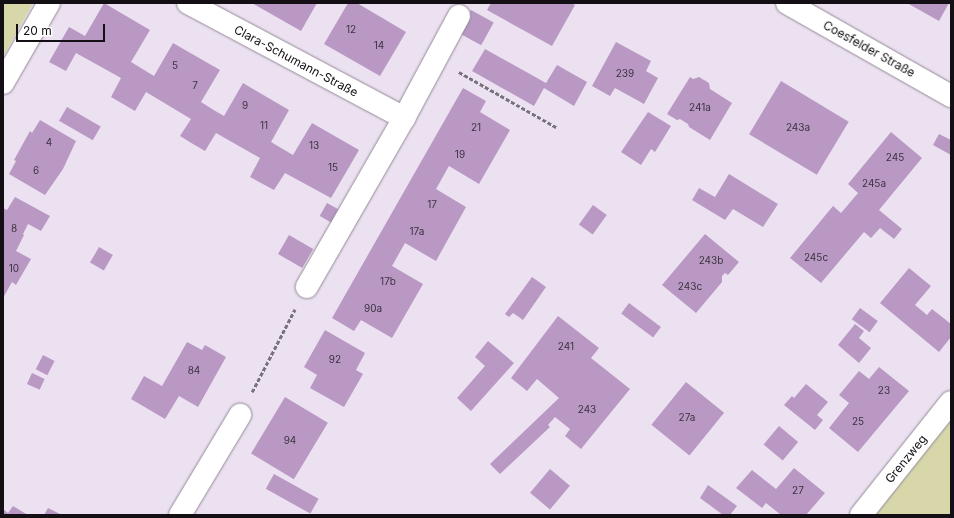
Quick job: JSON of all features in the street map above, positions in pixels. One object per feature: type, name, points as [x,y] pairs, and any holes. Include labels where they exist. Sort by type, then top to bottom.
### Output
[{"type":"street","points":[[3,83],[49,3]]},
{"type":"street","name":"Clara-Schumann-Straße","points":[[188,3],[404,118]]},
{"type":"street","name":"Coesfelder Straße","points":[[787,3],[951,96]]},
{"type":"street","points":[[307,287],[404,118],[459,16]]},
{"type":"street","name":"Grenzweg","points":[[861,515],[951,402]]},
{"type":"street","points":[[180,515],[240,415]]},
{"type":"path","points":[[436,59],[556,127]]},
{"type":"path","points":[[240,415],[307,287]]},
{"type":"green space","points":[[3,3],[33,3],[3,57]]},
{"type":"green space","points":[[951,402],[951,515],[861,515]]},
{"type":"building","points":[[104,3],[150,30],[131,62],[154,76],[173,43],[220,70],[201,102],[224,116],[243,83],[289,110],[271,142],[293,155],[312,123],[359,150],[331,198],[285,173],[274,190],[250,177],[260,158],[216,133],[205,151],[180,136],[191,119],[146,92],[135,111],[111,97],[121,78],[76,53],[66,71],[49,62],[69,27],[85,36]]},
{"type":"building","points":[[252,3],[317,3],[301,31]]},
{"type":"building","points":[[348,3],[357,3],[406,32],[380,76],[324,44]]},
{"type":"building","points":[[491,3],[571,3],[575,5],[552,46],[487,10]]},
{"type":"building","points":[[907,3],[949,3],[939,21]]},
{"type":"building","points":[[471,10],[494,23],[481,45],[458,33]]},
{"type":"building","points":[[616,42],[651,61],[646,71],[658,78],[644,104],[615,88],[610,96],[592,86]]},
{"type":"building","points":[[485,49],[546,83],[557,65],[587,82],[574,106],[544,88],[534,106],[472,71]]},
{"type":"building","points":[[690,77],[693,79],[699,77],[709,83],[710,89],[732,103],[710,140],[689,127],[688,124],[680,119],[677,120],[667,114]]},
{"type":"building","points":[[781,81],[849,122],[817,175],[749,134]]},
{"type":"building","points":[[463,88],[486,101],[480,112],[510,130],[479,184],[449,166],[436,189],[466,207],[436,261],[405,243],[392,266],[423,284],[392,338],[361,320],[354,331],[332,318]]},
{"type":"building","points":[[67,107],[101,126],[93,140],[59,121]]},
{"type":"building","points":[[648,112],[671,126],[655,152],[651,149],[641,165],[621,152]]},
{"type":"building","points":[[40,120],[76,141],[63,169],[45,195],[9,174],[16,161],[14,160],[30,131],[32,133]]},
{"type":"building","points":[[891,132],[922,158],[879,210],[902,229],[894,239],[880,228],[871,238],[864,232],[821,283],[790,258],[833,206],[841,213],[858,193],[848,184]]},
{"type":"building","points":[[939,134],[951,140],[951,155],[933,145]]},
{"type":"building","points":[[729,174],[778,204],[763,227],[733,209],[725,220],[692,200],[699,188],[715,197]]},
{"type":"building","points":[[15,197],[50,216],[41,231],[28,224],[16,251],[31,259],[16,285],[12,282],[3,298],[3,208],[7,210]]},
{"type":"building","points":[[327,203],[338,209],[331,222],[320,216]]},
{"type":"building","points":[[593,205],[607,215],[593,234],[579,224]]},
{"type":"building","points":[[705,234],[739,262],[728,275],[725,273],[722,276],[722,282],[696,313],[662,285]]},
{"type":"building","points":[[289,235],[313,249],[302,268],[278,254]]},
{"type":"building","points":[[99,247],[113,255],[104,271],[90,263]]},
{"type":"building","points":[[909,268],[931,286],[915,305],[927,315],[932,309],[951,324],[951,337],[939,352],[880,303]]},
{"type":"building","points":[[532,277],[546,287],[523,320],[513,313],[509,317],[505,314]]},
{"type":"building","points":[[629,303],[661,327],[653,337],[621,313]]},
{"type":"building","points":[[860,308],[878,321],[870,332],[852,319]]},
{"type":"building","points":[[558,316],[599,348],[591,358],[630,389],[581,449],[565,436],[570,429],[555,417],[548,425],[550,427],[500,474],[490,464],[559,398],[537,379],[527,391],[511,378]]},
{"type":"building","points":[[855,324],[864,331],[859,338],[871,348],[859,363],[838,345]]},
{"type":"building","points":[[325,330],[365,353],[356,370],[363,374],[344,407],[310,388],[317,375],[304,367]]},
{"type":"building","points":[[488,341],[514,363],[471,411],[457,398],[485,366],[475,357]]},
{"type":"building","points":[[187,342],[202,350],[205,345],[226,357],[198,407],[179,396],[165,419],[131,399],[144,376],[162,386]]},
{"type":"building","points":[[43,355],[55,361],[47,375],[36,369]]},
{"type":"building","points":[[879,367],[909,391],[858,452],[829,428],[849,403],[839,395],[859,371],[869,379]]},
{"type":"building","points":[[32,373],[45,379],[40,390],[27,384]]},
{"type":"building","points":[[686,382],[724,413],[689,456],[651,425]]},
{"type":"building","points":[[806,384],[828,402],[817,415],[823,420],[815,430],[784,405],[792,396],[794,398]]},
{"type":"building","points":[[285,397],[328,423],[294,479],[251,454]]},
{"type":"building","points":[[779,426],[798,442],[783,460],[764,444]]},
{"type":"building","points":[[794,468],[825,493],[806,515],[781,515],[766,503],[762,508],[736,488],[752,470],[776,489]]},
{"type":"building","points":[[550,469],[570,486],[550,509],[530,493]]},
{"type":"building","points":[[274,474],[319,499],[310,514],[266,489]]},
{"type":"building","points":[[708,485],[737,506],[730,515],[723,515],[700,498]]},
{"type":"building","points":[[13,506],[28,515],[3,515],[3,509],[8,513]]},
{"type":"building","points":[[48,508],[60,514],[60,515],[44,515]]}]
